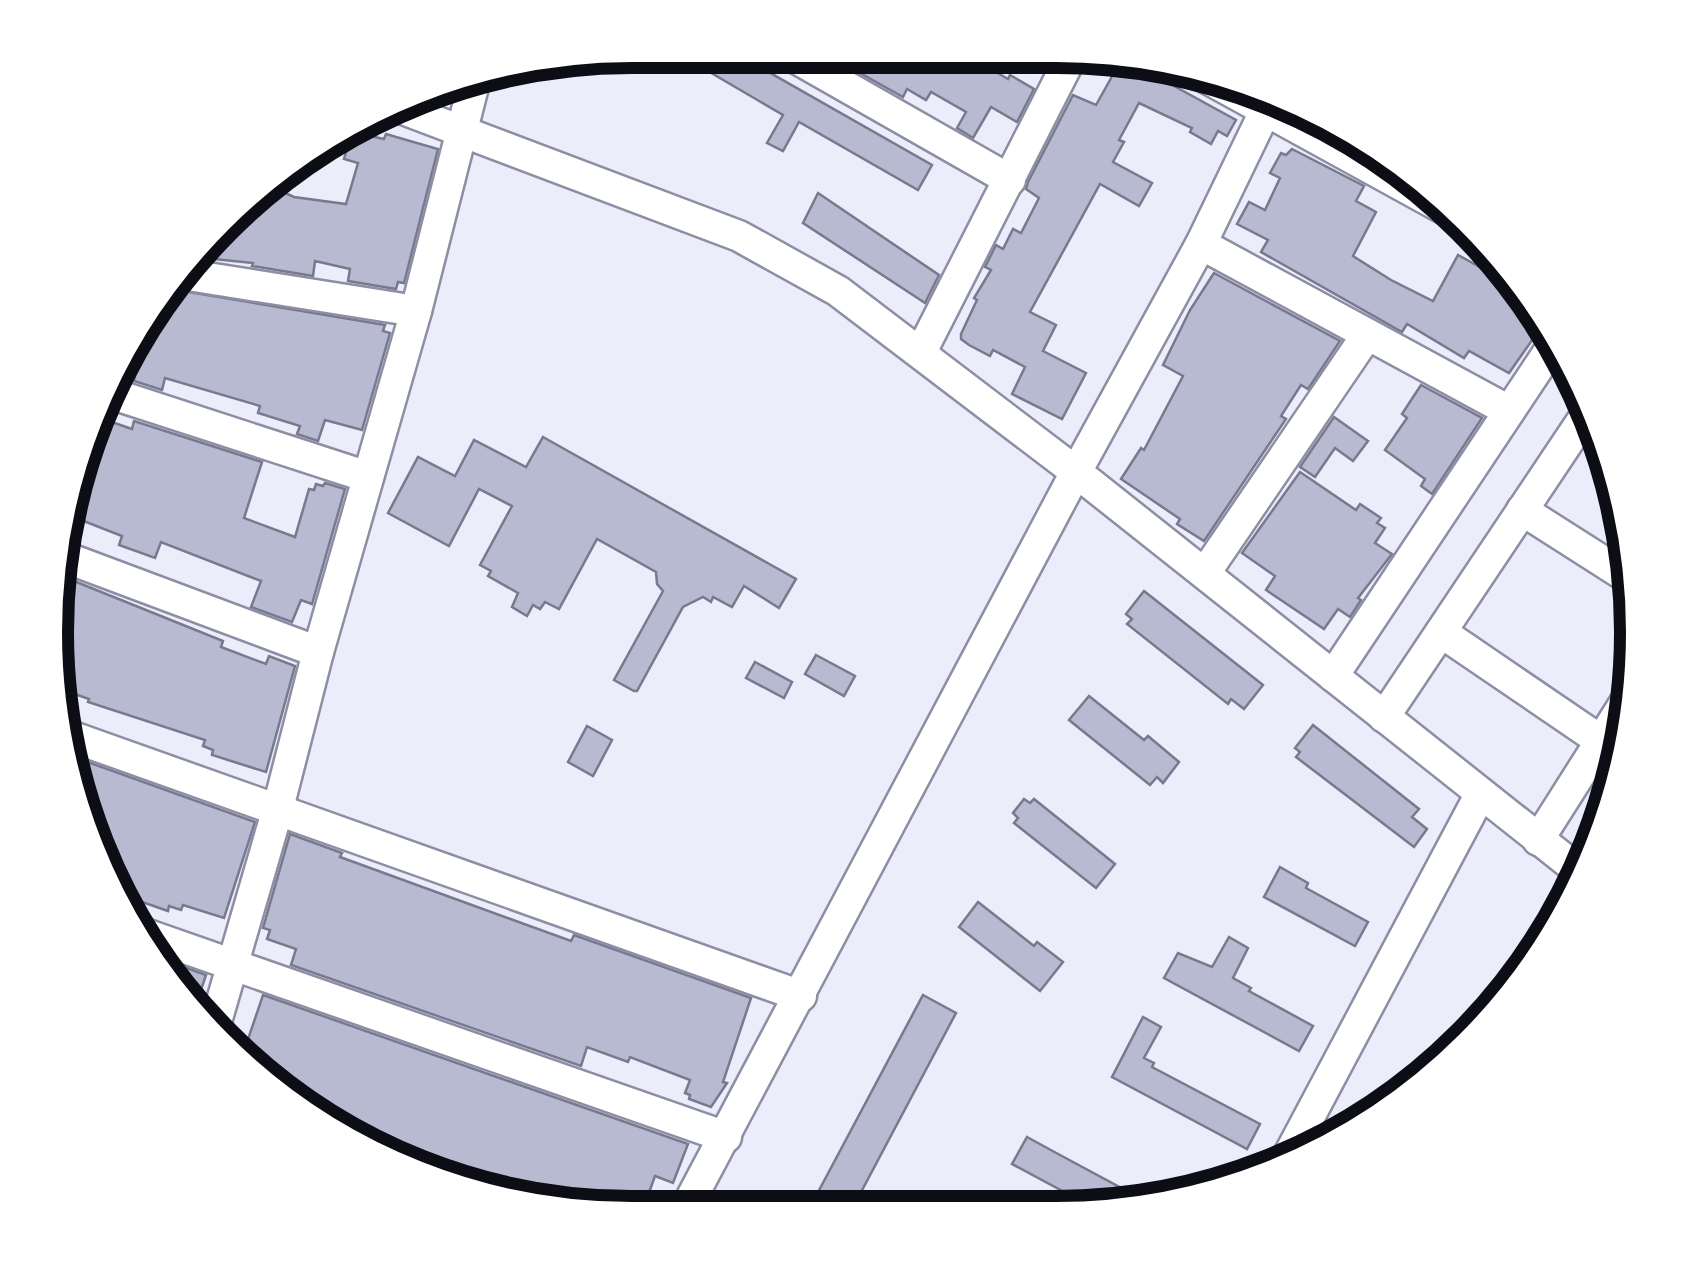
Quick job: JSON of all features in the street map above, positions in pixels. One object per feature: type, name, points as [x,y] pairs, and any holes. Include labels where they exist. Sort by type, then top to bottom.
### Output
[{"type":"street","points":[[814,68],[1010,180]]},
{"type":"street","points":[[921,352],[1065,68]]},
{"type":"street","points":[[218,1015],[278,812],[318,652],[416,311],[473,91]]},
{"type":"street","points":[[693,1196],[1201,244],[1267,108]]},
{"type":"street","points":[[412,112],[738,236],[838,291],[1076,472],[1570,864]]},
{"type":"street","points":[[1201,244],[1509,411]]},
{"type":"street","points":[[194,276],[416,311]]},
{"type":"street","points":[[1204,573],[1367,335]]},
{"type":"street","points":[[1333,676],[1547,355]]},
{"type":"street","points":[[120,394],[368,478]]},
{"type":"street","points":[[1384,717],[1581,424]]},
{"type":"street","points":[[1522,510],[1617,571]]},
{"type":"street","points":[[72,561],[318,652]]},
{"type":"street","points":[[1441,632],[1601,740]]},
{"type":"street","points":[[1538,840],[1614,721]]},
{"type":"street","points":[[77,739],[800,996]]},
{"type":"street","points":[[1295,1143],[1480,795]]},
{"type":"street","points":[[158,939],[726,1137]]},
{"type":"building","points":[[703,68],[762,68],[932,165],[918,190],[799,122],[783,151],[767,143],[783,115]]},
{"type":"building","points":[[851,68],[989,68],[1034,89],[1017,122],[991,107],[973,138],[957,128],[966,112],[931,92],[926,100],[907,89],[903,97]]},
{"type":"building","points":[[1115,71],[1157,76],[1236,120],[1227,136],[1218,131],[1211,144],[1190,132],[1192,128],[1139,103],[1119,140],[1124,142],[1113,162],[1152,183],[1139,206],[1100,184],[1030,312],[1056,325],[1043,351],[1086,373],[1062,419],[1012,394],[1025,367],[993,350],[990,356],[961,339],[961,334],[977,300],[974,298],[991,270],[985,267],[996,245],[1003,249],[1013,229],[1021,233],[1039,198],[1026,189],[1028,182],[1073,95],[1096,105]]},
{"type":"building","points":[[386,134],[438,149],[404,283],[398,282],[396,289],[348,281],[350,269],[315,261],[313,276],[209,259],[286,186],[285,193],[294,197],[346,204],[358,163],[344,159],[348,144],[365,135],[384,139]]},
{"type":"building","points":[[1292,149],[1364,186],[1356,201],[1376,212],[1353,256],[1391,280],[1433,301],[1458,255],[1492,274],[1536,335],[1509,373],[1469,351],[1464,358],[1407,324],[1402,332],[1261,252],[1268,240],[1237,224],[1249,202],[1265,210],[1280,178],[1270,173],[1281,153],[1286,155]]},
{"type":"building","points":[[818,193],[939,275],[925,303],[803,223]]},
{"type":"building","points":[[1214,273],[1340,341],[1308,389],[1301,385],[1281,416],[1286,419],[1204,541],[1177,524],[1180,519],[1121,479],[1141,448],[1144,450],[1183,376],[1163,365],[1190,310]]},
{"type":"building","points":[[182,291],[385,325],[383,331],[390,333],[362,430],[325,420],[318,441],[297,434],[300,426],[258,413],[260,406],[165,378],[162,390],[134,381],[138,360]]},
{"type":"building","points":[[1421,385],[1482,418],[1432,494],[1421,486],[1425,479],[1385,450],[1407,418],[1402,414]]},
{"type":"building","points":[[1334,417],[1368,441],[1353,461],[1335,448],[1315,477],[1300,467]]},
{"type":"building","points":[[108,421],[132,429],[134,421],[262,462],[244,518],[295,537],[309,489],[325,483],[345,489],[312,604],[301,600],[292,622],[251,607],[261,581],[161,542],[155,558],[119,545],[122,536],[79,519]]},
{"type":"building","points":[[543,437],[796,579],[779,608],[744,586],[732,607],[713,597],[711,602],[703,597],[683,607],[634,691],[614,680],[663,591],[657,584],[656,572],[597,539],[559,609],[545,602],[540,609],[533,605],[527,616],[512,607],[518,593],[488,576],[491,571],[480,565],[512,506],[479,489],[449,546],[388,513],[418,457],[455,476],[474,440],[526,467]]},
{"type":"building","points":[[1300,472],[1356,510],[1360,504],[1381,518],[1377,523],[1385,528],[1375,543],[1392,554],[1358,598],[1361,600],[1350,617],[1338,609],[1324,629],[1266,590],[1275,576],[1242,553]]},
{"type":"building","points":[[70,580],[223,641],[221,647],[266,664],[269,656],[295,666],[266,772],[212,755],[213,750],[203,746],[205,740],[88,702],[89,699],[71,693]]},
{"type":"building","points":[[1144,591],[1263,685],[1244,709],[1231,699],[1228,704],[1127,624],[1132,619],[1126,614]]},
{"type":"building","points":[[816,655],[855,676],[844,696],[805,674]]},
{"type":"building","points":[[755,662],[792,682],[784,698],[746,678]]},
{"type":"building","points":[[1089,696],[1179,762],[1163,783],[1157,777],[1150,785],[1069,720]]},
{"type":"building","points":[[1313,725],[1419,809],[1412,817],[1427,829],[1414,847],[1296,757],[1300,752],[1295,748]]},
{"type":"building","points":[[587,726],[612,740],[593,776],[568,762]]},
{"type":"building","points":[[83,760],[255,822],[224,918],[183,905],[181,910],[169,906],[168,911],[135,900],[110,848]]},
{"type":"building","points":[[1024,799],[1030,803],[1034,799],[1115,864],[1096,888],[1014,823],[1018,818],[1013,813]]},
{"type":"building","points":[[290,834],[342,853],[340,857],[571,941],[574,935],[751,998],[723,1082],[727,1083],[711,1107],[689,1099],[690,1095],[685,1093],[690,1080],[630,1057],[628,1062],[587,1047],[581,1066],[291,965],[296,949],[267,939],[270,930],[263,928]]},
{"type":"building","points":[[1280,867],[1308,883],[1306,888],[1368,922],[1355,946],[1264,897]]},
{"type":"building","points":[[978,902],[1034,946],[1037,942],[1063,962],[1040,991],[959,927]]},
{"type":"building","points":[[1229,937],[1248,948],[1233,978],[1313,1026],[1299,1051],[1164,978],[1178,953],[1212,967]]},
{"type":"building","points":[[184,967],[206,975],[200,994],[184,976]]},
{"type":"building","points":[[263,995],[688,1144],[673,1183],[655,1176],[648,1196],[595,1195],[522,1186],[451,1167],[382,1138],[318,1101],[247,1044]]},
{"type":"building","points":[[923,995],[956,1013],[859,1196],[816,1196]]},
{"type":"building","points":[[1143,1017],[1161,1027],[1144,1058],[1154,1063],[1152,1067],[1260,1124],[1247,1149],[1112,1077]]},
{"type":"building","points":[[1027,1137],[1129,1192],[1071,1196],[1012,1164]]}]
